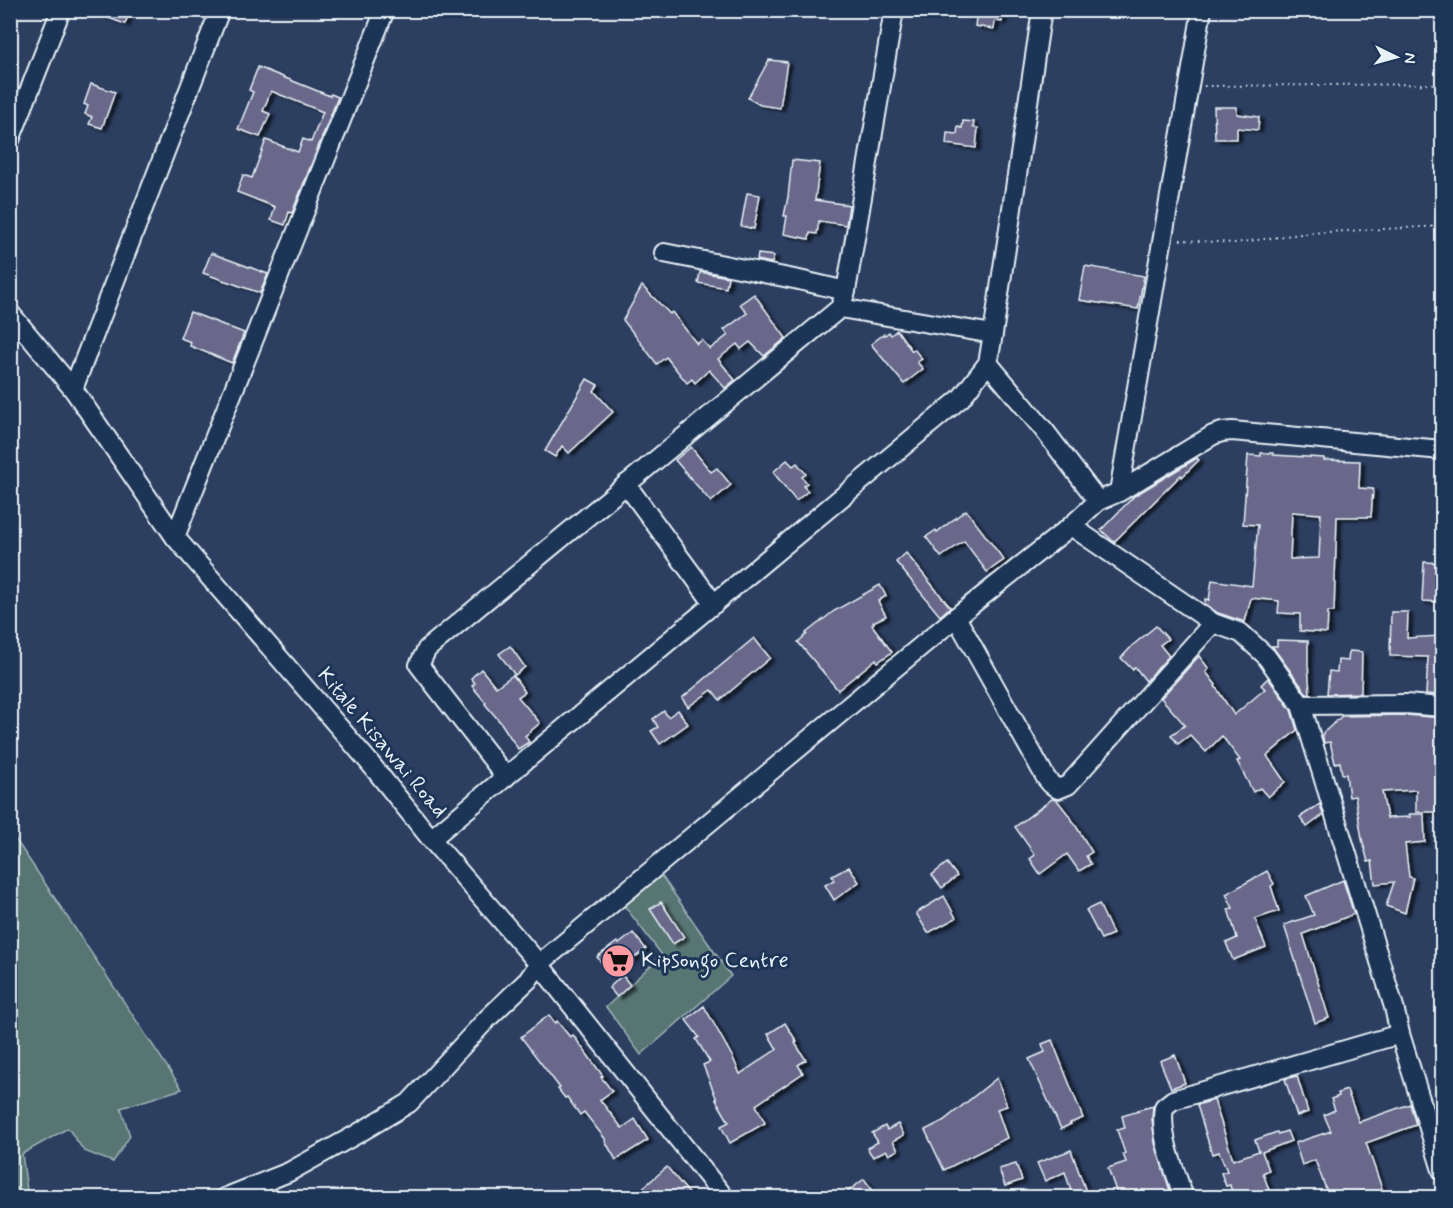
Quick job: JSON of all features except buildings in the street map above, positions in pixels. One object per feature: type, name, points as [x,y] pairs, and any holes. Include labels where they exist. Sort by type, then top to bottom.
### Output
[{"type":"street","points":[[10,140],[61,10]]},
{"type":"street","points":[[72,389],[220,10]]},
{"type":"street","points":[[175,537],[385,10]]},
{"type":"street","points":[[506,777],[419,665],[427,649],[626,484],[843,299],[894,10]]},
{"type":"street","points":[[431,839],[961,398],[988,363],[1042,10]]},
{"type":"street","points":[[1119,492],[1202,10]]},
{"type":"street","points":[[664,253],[799,279],[843,299],[993,334]]},
{"type":"street","name":"Kitale Kisawai Road","points":[[10,313],[72,389],[175,537],[539,964],[725,1197]]},
{"type":"street","points":[[988,363],[1044,430],[1098,501]]},
{"type":"street","points":[[224,1197],[289,1172],[409,1103],[488,1018],[528,980],[539,964],[956,618],[1071,526],[1098,501],[1119,492],[1213,435],[1222,432],[1232,431],[1443,450]]},
{"type":"street","points":[[626,484],[714,603]]},
{"type":"street","points":[[1071,526],[1213,623],[1241,633],[1266,656],[1301,705],[1443,1170]]},
{"type":"street","points":[[956,618],[1046,777],[1058,789],[1068,785],[1213,623]]},
{"type":"street","points":[[1301,705],[1443,706]]},
{"type":"street","points":[[1184,1197],[1163,1133],[1164,1107],[1173,1100],[1401,1034]]},
{"type":"path","points":[[1190,86],[1443,84]]},
{"type":"path","points":[[1162,240],[1235,243],[1308,233],[1443,226]]},
{"type":"green space","points":[[10,831],[182,1089],[121,1108],[130,1136],[113,1162],[84,1151],[68,1128],[22,1154],[28,1197],[10,1197]]},
{"type":"green space","points":[[661,875],[731,976],[641,1055],[606,1007],[662,955],[623,904]]},
{"type":"place","name":"Kipsongo Centre","points":[[618,961]]}]
